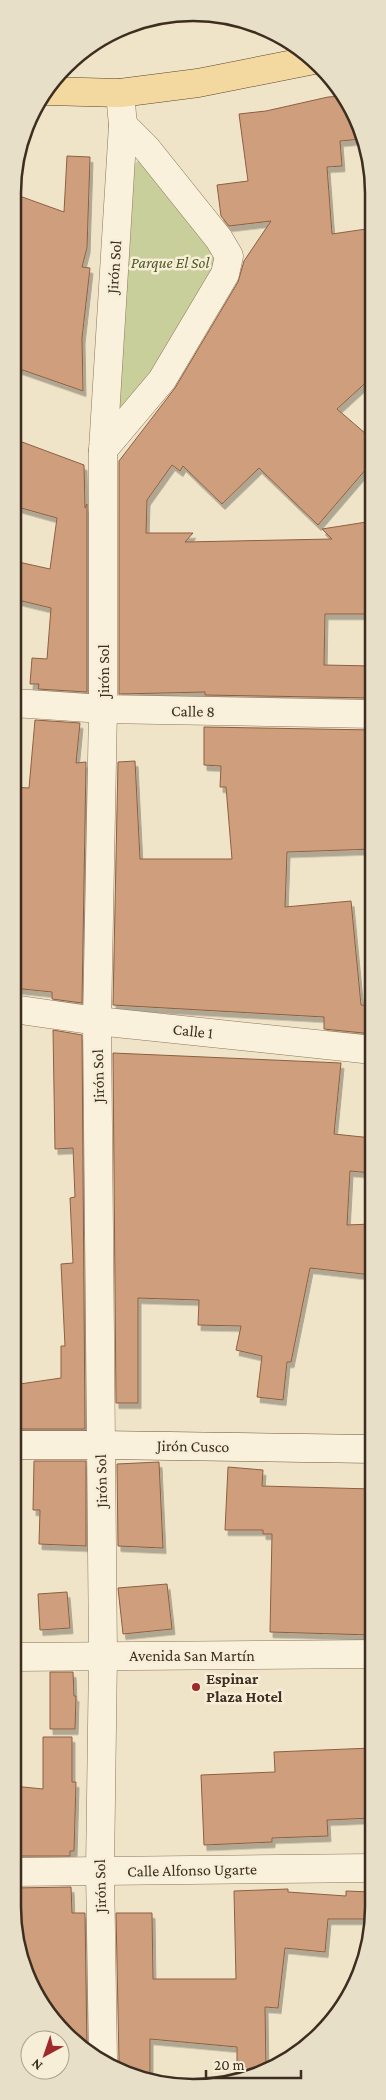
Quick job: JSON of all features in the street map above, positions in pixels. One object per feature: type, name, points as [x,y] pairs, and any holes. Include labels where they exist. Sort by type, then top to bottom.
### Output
[{"type":"main road","points":[[55,91],[120,93],[198,83],[303,62]]},
{"type":"street","name":"Jirón Sol","points":[[104,2053],[100,1870],[103,1656],[97,1021],[103,709],[103,450],[123,125],[120,93]]},
{"type":"street","points":[[103,450],[162,380],[225,274],[229,256],[220,239],[147,149],[123,125]]},
{"type":"street","name":"Calle 8","points":[[21,703],[103,709],[364,714]]},
{"type":"street","name":"Calle 1","points":[[21,1010],[97,1021],[365,1049]]},
{"type":"street","name":"Jirón Cusco","points":[[22,1445],[101,1444],[365,1448]]},
{"type":"street","name":"Avenida San Martín","points":[[22,1657],[365,1654]]},
{"type":"street","name":"Calle Alfonso Ugarte","points":[[22,1872],[365,1868]]},
{"type":"green space","name":"Parque El Sol","points":[[138,161],[146,162],[222,257],[186,329],[117,421],[130,168]]},
{"type":"building","points":[[328,97],[336,98],[356,140],[340,141],[342,166],[327,167],[332,234],[364,229],[364,384],[337,409],[364,432],[364,471],[318,525],[259,468],[222,504],[183,466],[180,471],[172,465],[147,500],[146,533],[193,533],[185,542],[332,539],[322,529],[364,522],[364,614],[325,614],[324,665],[364,666],[364,698],[205,695],[205,692],[119,694],[119,461],[175,388],[238,282],[244,261],[271,221],[229,226],[221,216],[217,185],[248,181],[239,114],[266,111]]},
{"type":"building","points":[[67,156],[90,157],[87,248],[82,267],[90,268],[82,338],[83,391],[21,369],[21,197],[64,212]]},
{"type":"building","points":[[21,442],[84,465],[85,508],[87,504],[87,692],[38,689],[39,684],[30,684],[32,658],[47,659],[51,608],[21,601],[21,563],[50,569],[57,518],[21,508]]},
{"type":"building","points":[[35,720],[80,723],[76,763],[86,762],[82,1003],[52,999],[52,992],[21,989],[21,788],[29,788]]},
{"type":"building","points":[[204,727],[364,730],[364,849],[287,852],[285,907],[351,901],[361,1005],[364,1005],[364,1033],[324,1029],[324,1017],[113,1005],[118,762],[135,761],[140,859],[232,859],[226,787],[220,787],[221,766],[204,765]]},
{"type":"building","points":[[53,1030],[82,1035],[85,1429],[22,1429],[22,1384],[61,1378],[61,1346],[65,1346],[61,1264],[73,1263],[70,1198],[75,1197],[73,1148],[55,1149]]},
{"type":"building","points":[[113,1053],[341,1063],[334,1134],[365,1137],[365,1172],[350,1171],[347,1225],[365,1224],[365,1274],[310,1268],[291,1362],[287,1362],[283,1400],[257,1397],[262,1356],[236,1350],[241,1326],[198,1325],[199,1300],[138,1298],[138,1403],[116,1403]]},
{"type":"building","points":[[34,1461],[86,1461],[86,1546],[39,1544],[40,1510],[33,1510]]},
{"type":"building","points":[[159,1462],[163,1548],[118,1546],[117,1464]]},
{"type":"building","points":[[228,1467],[263,1470],[262,1486],[365,1489],[365,1635],[270,1632],[272,1534],[263,1534],[263,1530],[225,1530]]},
{"type":"building","points":[[167,1584],[172,1629],[123,1634],[118,1588]]},
{"type":"building","points":[[67,1592],[70,1628],[40,1630],[38,1594]]},
{"type":"building","points":[[50,1672],[73,1672],[74,1696],[76,1696],[75,1729],[50,1729]]},
{"type":"building","points":[[43,1737],[72,1737],[72,1782],[76,1782],[74,1851],[70,1851],[70,1856],[22,1856],[22,1787],[43,1789]]},
{"type":"building","points":[[365,1748],[365,1818],[327,1820],[328,1836],[272,1838],[272,1842],[204,1845],[201,1775],[275,1772],[274,1752]]},
{"type":"building","points":[[71,1887],[72,1913],[85,1913],[87,2041],[57,2012],[44,1993],[34,1973],[27,1951],[22,1918],[22,1888]]},
{"type":"building","points":[[288,1889],[288,1892],[346,1896],[346,1891],[365,1892],[364,1919],[328,1919],[325,1952],[285,1948],[278,2008],[265,2007],[266,2063],[248,2070],[237,2072],[237,2047],[150,2039],[150,2073],[118,2062],[116,1913],[152,1913],[153,1979],[236,1979],[234,1891]]},
{"type":"place","name":"Espinar Plaza Hotel","points":[[196,1687]]}]
